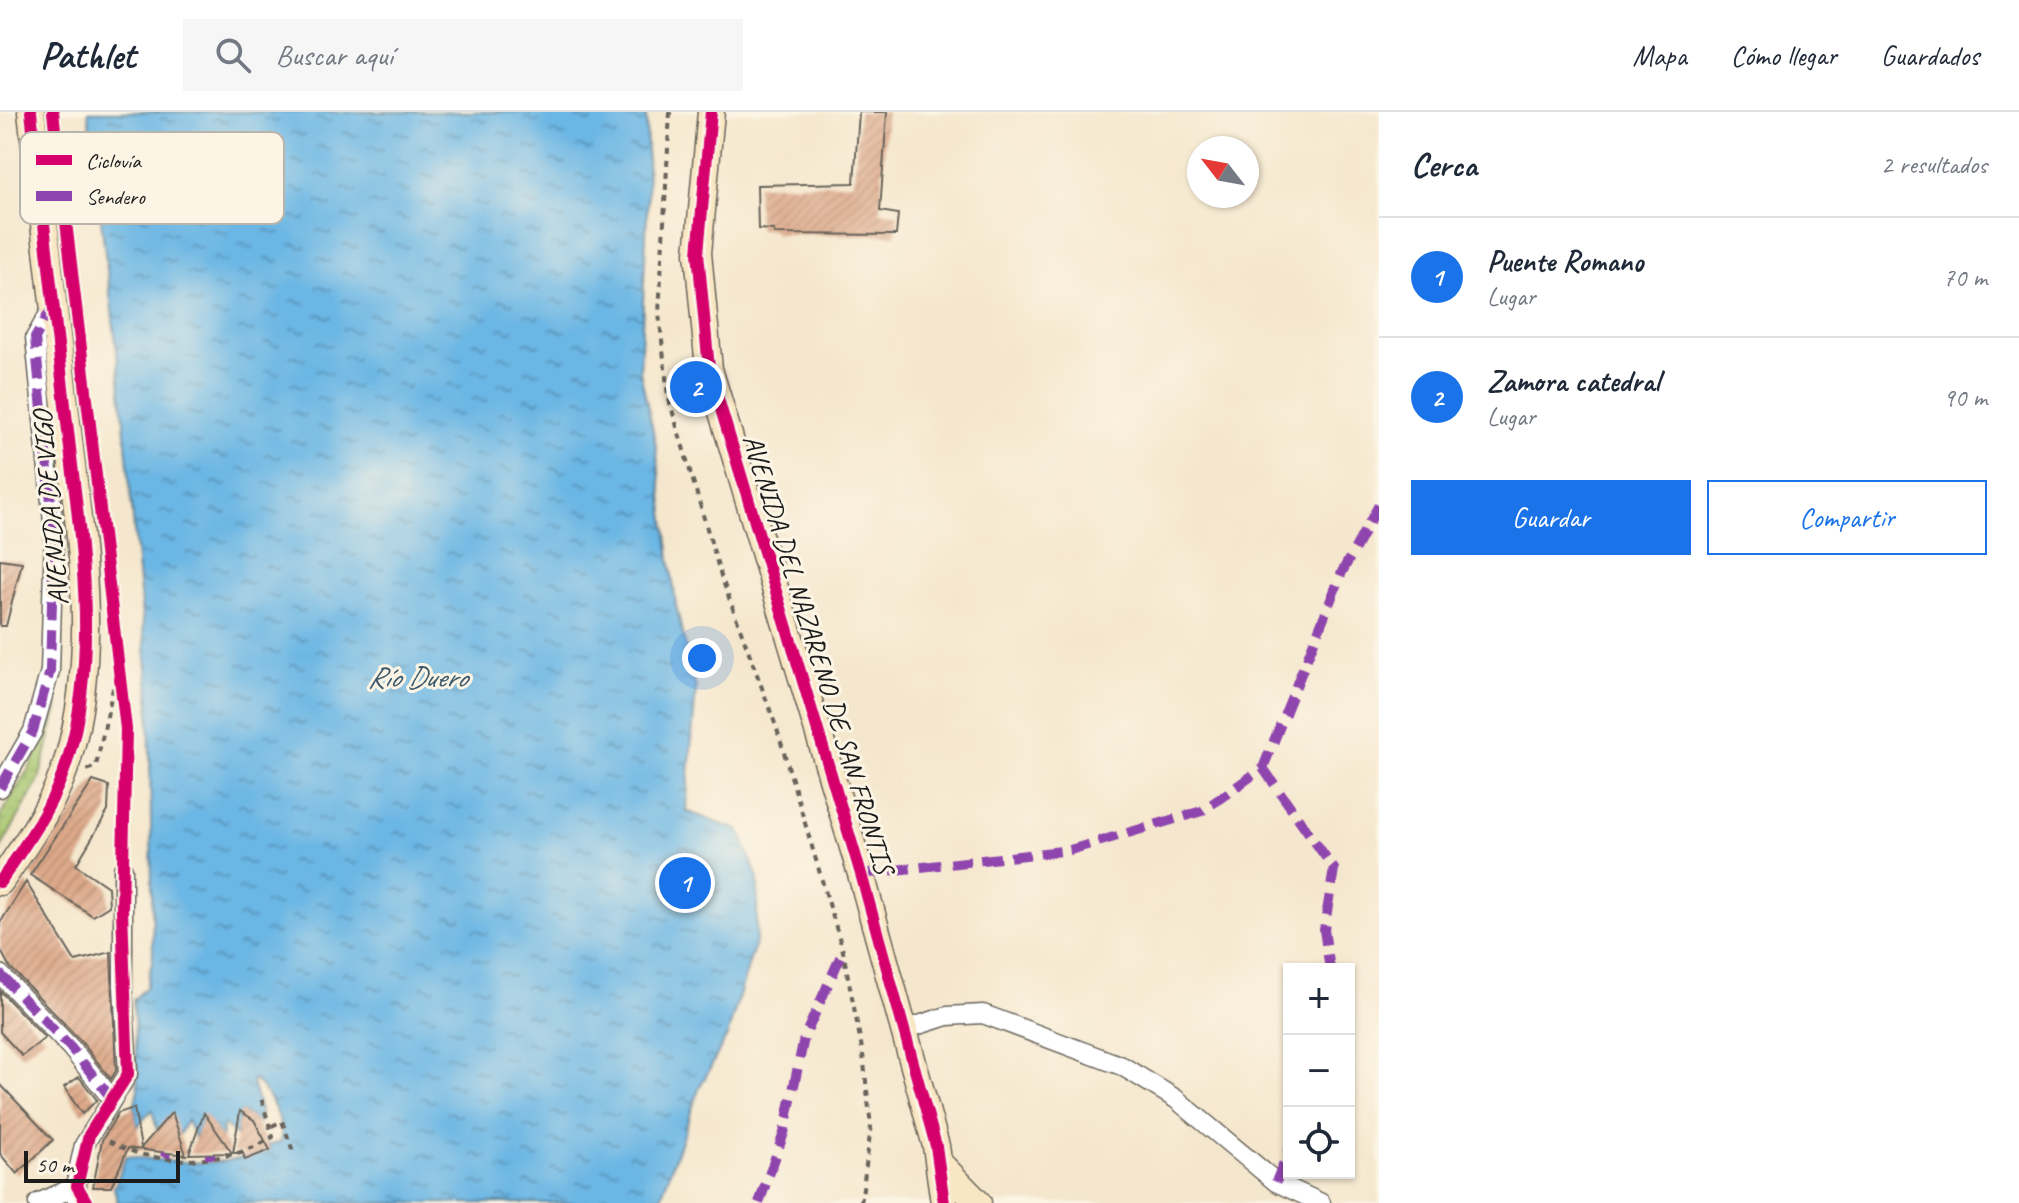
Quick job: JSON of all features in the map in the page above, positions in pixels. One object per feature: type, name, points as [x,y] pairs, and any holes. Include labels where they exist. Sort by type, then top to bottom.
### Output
[{"type":"main road","name":"AVENIDA DE VIGO","points":[[31,112],[33,132]]},
{"type":"main road","name":"AVENIDA DEL NAZARENO DE SAN FRONTIS","points":[[711,112],[698,253],[709,369],[861,874],[939,1162],[944,1203]]},
{"type":"main road","name":"AVENIDA DE VIGO","points":[[0,882],[42,819],[60,782],[72,745],[82,688],[83,573],[44,224]]},
{"type":"main road","name":"AVENIDA DEL NAZARENO DE SAN FRONTIS","points":[[939,1162],[962,1191],[978,1203]]},
{"type":"street","points":[[0,788],[33,731],[50,671],[54,533],[35,338],[54,305]]},
{"type":"street","points":[[38,1203],[77,1194],[84,1145],[128,1074],[123,985],[123,869]]},
{"type":"street","points":[[0,974],[71,1048],[112,1099]]},
{"type":"street","points":[[903,1030],[947,1016],[983,1014],[1122,1066],[1176,1099],[1276,1182],[1321,1203]]},
{"type":"path","points":[[670,112],[659,313],[668,396],[721,576],[777,729],[843,951],[863,1054],[871,1127],[861,1203]]},
{"type":"path","points":[[117,646],[124,702]]},
{"type":"path","points":[[100,744],[119,661]]},
{"type":"path","points":[[126,1151],[183,1159],[223,1158],[271,1139],[271,1126],[261,1098]]},
{"type":"path","points":[[271,1126],[282,1121],[294,1154]]},
{"type":"green space","points":[[58,705],[39,780],[0,850],[0,816],[30,767]]},
{"type":"water","name":"Río Duero","points":[[88,112],[646,112],[648,192],[640,372],[655,440],[676,606],[696,688],[686,811],[740,831],[758,879],[756,940],[727,1036],[699,1089],[659,1203],[118,1203],[114,1188],[126,1156],[199,1163],[234,1160],[270,1149],[268,1145],[281,1142],[281,1133],[275,1108],[255,1080],[252,1082],[260,1111],[259,1123],[240,1112],[236,1136],[224,1124],[221,1138],[204,1115],[195,1138],[187,1120],[179,1135],[157,1130],[152,1110],[137,1127],[134,1108],[138,1089],[133,1000],[146,988],[153,958],[149,690],[119,369],[102,224],[284,224],[284,132],[90,132]]},
{"type":"building","points":[[859,112],[887,112],[880,211],[898,214],[896,235],[774,234],[774,230],[758,229],[757,185],[854,183]]},
{"type":"building","points":[[0,559],[22,562],[6,626],[0,626]]},
{"type":"building","points":[[93,781],[109,786],[108,811],[76,865],[108,887],[109,906],[93,916],[30,875]]},
{"type":"building","points":[[26,882],[75,961],[111,952],[116,1071],[111,1079],[80,1040],[9,966],[0,949],[0,923]]},
{"type":"building","points":[[0,991],[45,1038],[22,1056],[0,1032]]},
{"type":"building","points":[[79,1077],[97,1100],[82,1114],[64,1087]]},
{"type":"building","points":[[0,1084],[53,1140],[17,1174],[0,1154]]},
{"type":"building","points":[[134,1108],[141,1148],[172,1112],[186,1155],[128,1148],[111,1187],[93,1187],[102,1140],[118,1113]]},
{"type":"building","points":[[240,1111],[254,1120],[270,1150],[245,1160],[243,1153],[233,1153]]},
{"type":"building","points":[[204,1113],[232,1153],[189,1154]]},
{"type":"marked path","points":[[0,788],[33,731],[50,671],[54,533],[35,338],[53,306]]},
{"type":"marked path","points":[[861,874],[1070,850],[1202,811],[1263,768],[1342,572],[1379,505]]},
{"type":"marked path","points":[[1263,768],[1334,869],[1324,930],[1329,963]]},
{"type":"marked path","points":[[759,1203],[784,1133],[804,1038],[843,951]]},
{"type":"marked path","points":[[0,974],[71,1048],[112,1099],[116,1093]]},
{"type":"marked path","points":[[165,1157],[166,1153]]},
{"type":"marked path","points":[[210,1154],[210,1159]]},
{"type":"marked path","points":[[1276,1182],[1283,1165]]},
{"type":"cycle path","points":[[31,112],[33,132]]},
{"type":"cycle path","points":[[53,112],[55,132]]},
{"type":"cycle path","points":[[711,112],[698,253],[709,369],[861,874],[936,1146],[944,1203]]},
{"type":"cycle path","points":[[0,882],[40,822],[57,789],[69,755],[83,675],[82,553],[44,224]]},
{"type":"cycle path","points":[[66,224],[126,729],[122,910],[128,1074],[89,1135],[77,1186],[87,1203]]},
{"type":"place","name":"Zamora catedral","points":[[696,387]]},
{"type":"place","name":"Puente Romano","points":[[685,883]]}]
